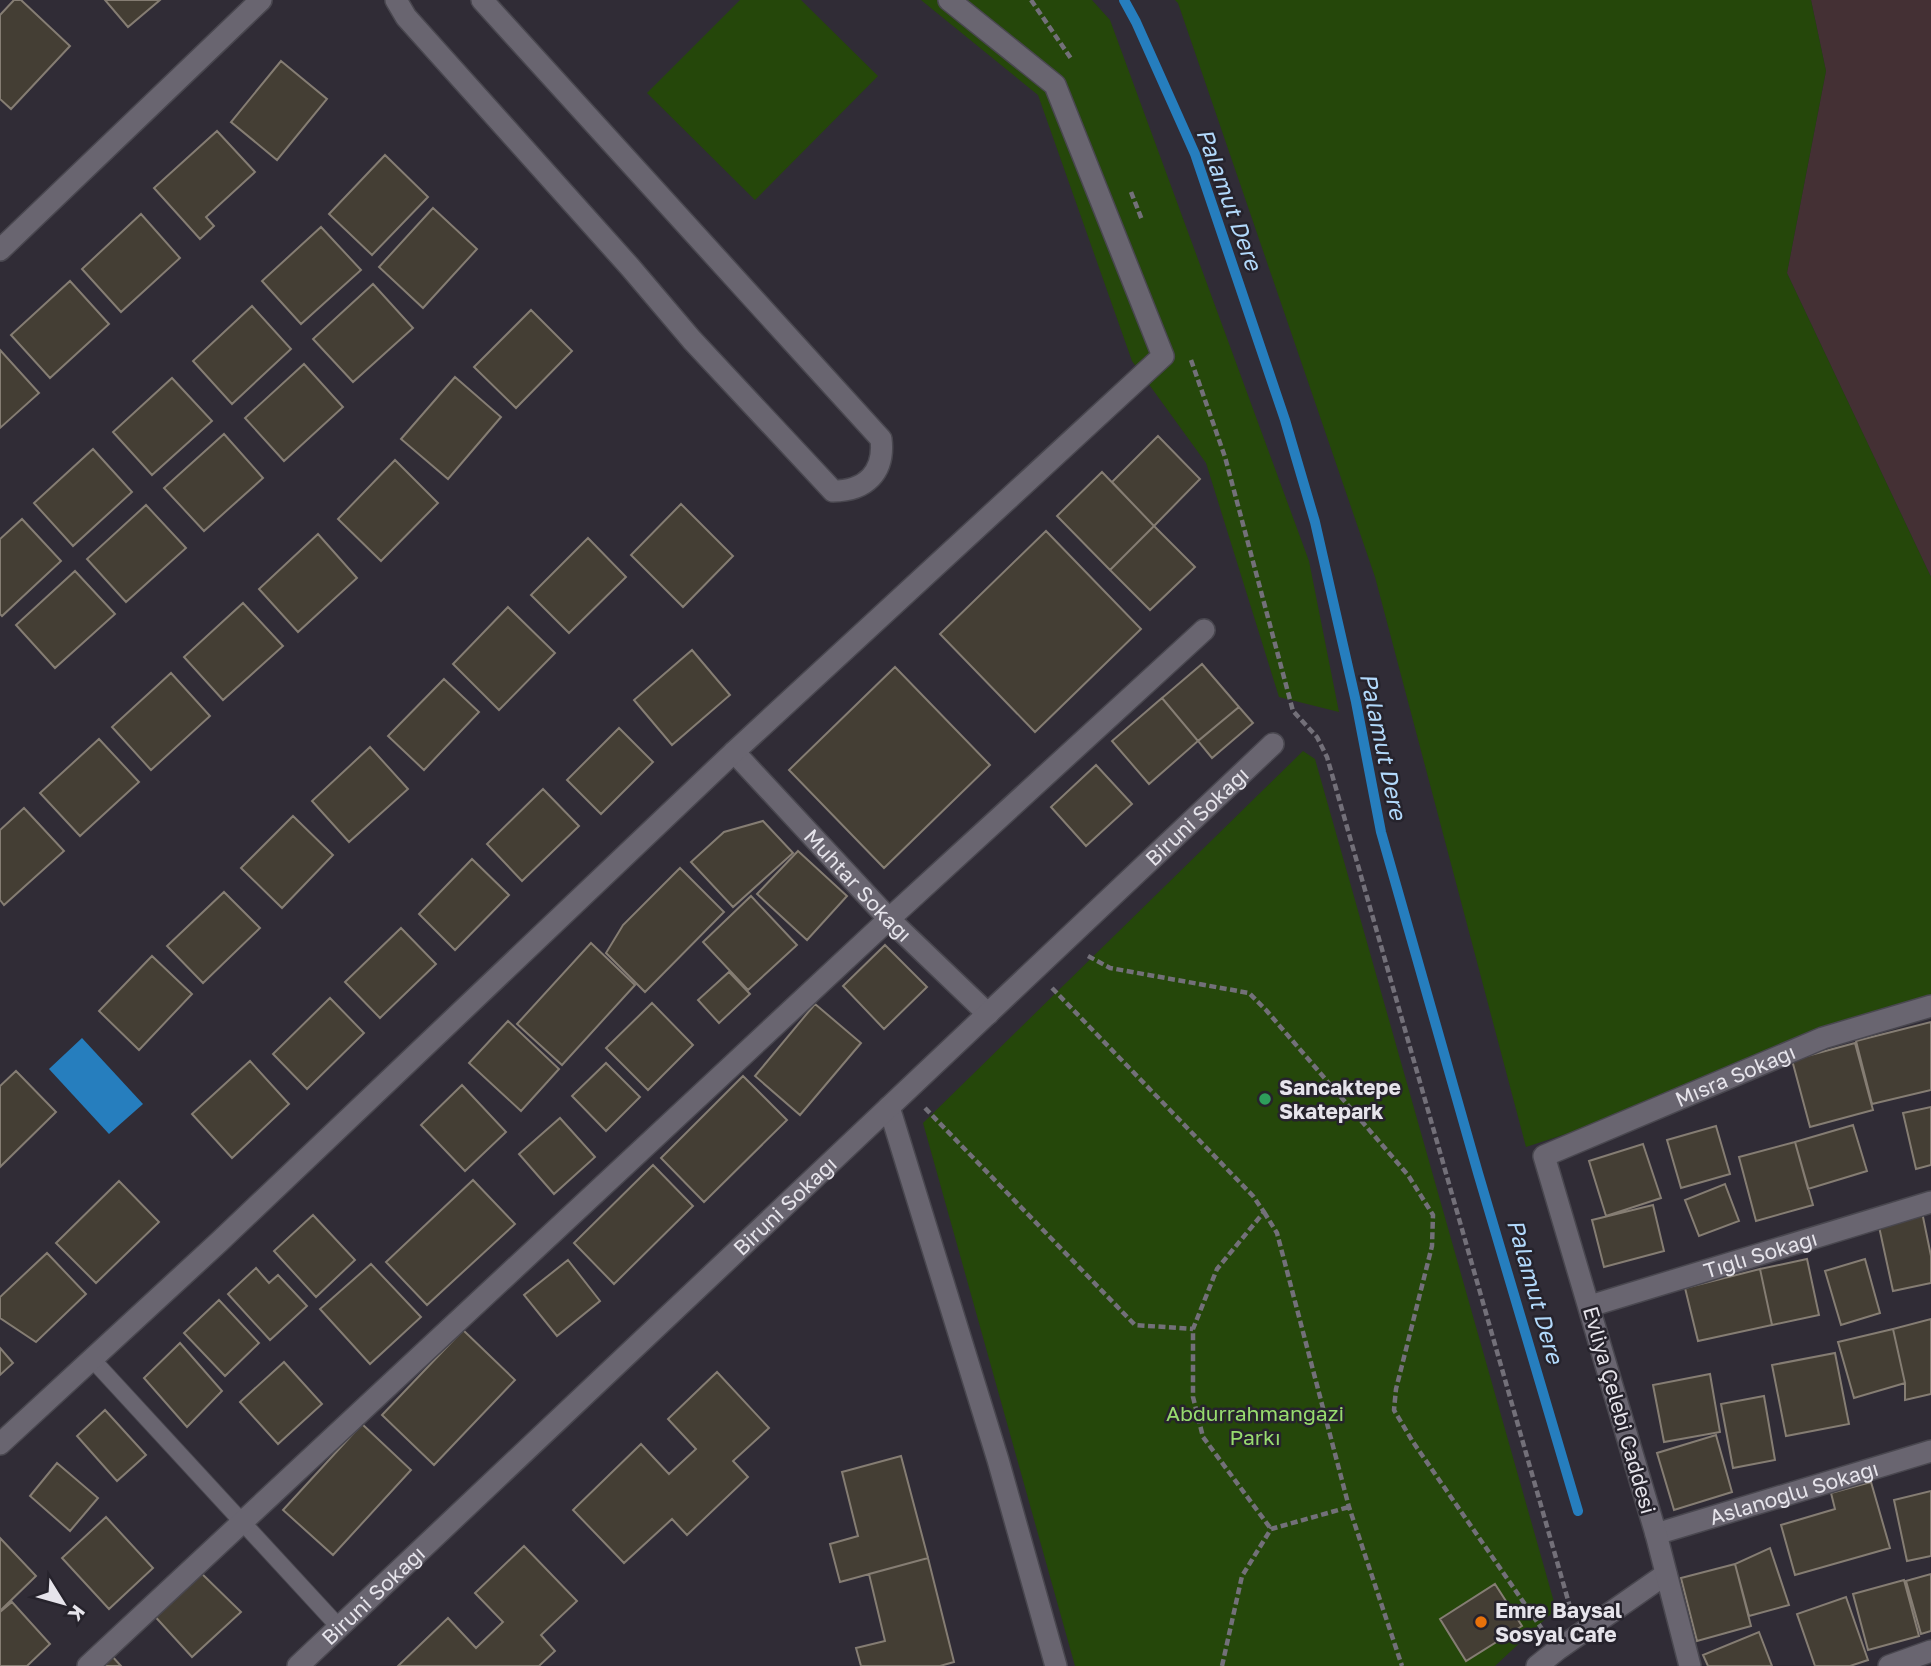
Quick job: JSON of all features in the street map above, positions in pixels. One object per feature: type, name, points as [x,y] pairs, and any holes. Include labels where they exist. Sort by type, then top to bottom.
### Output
[{"type":"street","points":[[0,250],[261,0]]},
{"type":"street","points":[[396,0],[405,17],[630,267],[692,340],[833,491],[848,491],[861,486],[872,477],[879,466],[883,452],[881,439],[482,0]]},
{"type":"street","points":[[0,1444],[219,1242],[734,752],[1163,356],[1055,85],[949,0]]},
{"type":"street","points":[[88,1666],[889,919],[1204,630]]},
{"type":"street","name":"Biruni Sokağı","points":[[298,1666],[1273,744]]},
{"type":"street","name":"Muhtar Sokağı","points":[[734,752],[889,919],[988,1014]]},
{"type":"street","name":"Mısra Sokağı","points":[[1544,1156],[1823,1038],[1931,1006]]},
{"type":"street","points":[[889,1107],[998,1460],[1056,1666]]},
{"type":"street","name":"Evliya Çelebi Caddesi","points":[[1544,1156],[1656,1534],[1690,1666]]},
{"type":"street","name":"Tığlı Sokağı","points":[[1590,1306],[1931,1202]]},
{"type":"street","name":"Aslanoğlu Sokağı","points":[[1656,1534],[1931,1451]]},
{"type":"street","points":[[1537,1666],[1666,1574]]},
{"type":"street","points":[[1889,1666],[1931,1651]]},
{"type":"lane","points":[[92,1359],[339,1627]]},
{"type":"path","points":[[1031,0],[1072,61]]},
{"type":"path","points":[[1127,182],[1147,233]]},
{"type":"path","points":[[1188,351],[1225,457],[1293,711],[1317,737],[1327,757],[1564,1589],[1580,1634]]},
{"type":"path","points":[[1071,935],[1087,955],[1110,968],[1249,993],[1408,1175],[1433,1215],[1432,1246],[1396,1389],[1394,1410],[1413,1443],[1557,1650]]},
{"type":"path","points":[[1034,971],[1253,1196],[1277,1233],[1349,1507],[1402,1666]]},
{"type":"path","points":[[908,1090],[1135,1325],[1193,1329]]},
{"type":"path","points":[[1264,1212],[1217,1269],[1193,1329],[1193,1397],[1203,1437],[1271,1530]]},
{"type":"path","points":[[1222,1666],[1242,1576],[1271,1530],[1349,1507]]},
{"type":"shaded area","points":[[1811,0],[1931,0],[1931,577],[1787,273],[1826,71]]},
{"type":"green space","points":[[740,0],[801,0],[878,76],[755,200],[647,93]]},
{"type":"green space","points":[[921,0],[1092,0],[1110,20],[1309,561],[1339,712],[1279,697],[1206,463],[1132,361],[1038,95]]},
{"type":"green space","points":[[1175,0],[1811,0],[1826,71],[1787,273],[1931,577],[1931,1015],[1526,1147],[1375,577]]},
{"type":"green space","name":"Abdurrahmangazi Parkı","points":[[1303,751],[1315,759],[1556,1609],[1495,1666],[1075,1666],[923,1123]]},
{"type":"water","points":[[82,1038],[143,1104],[109,1134],[49,1069]]},
{"type":"building","points":[[14,0],[21,0],[70,46],[11,109],[0,99],[0,15]]},
{"type":"building","points":[[105,0],[160,0],[128,27]]},
{"type":"building","points":[[281,61],[327,99],[277,160],[231,122]]},
{"type":"building","points":[[217,131],[255,172],[206,217],[214,226],[200,239],[154,188]]},
{"type":"building","points":[[385,155],[428,197],[372,255],[329,214]]},
{"type":"building","points":[[433,208],[477,249],[423,308],[379,267]]},
{"type":"building","points":[[141,214],[180,258],[121,312],[82,269]]},
{"type":"building","points":[[321,227],[361,270],[301,324],[262,281]]},
{"type":"building","points":[[70,281],[109,324],[50,378],[11,335]]},
{"type":"building","points":[[373,284],[413,328],[353,382],[313,339]]},
{"type":"building","points":[[252,306],[291,349],[232,404],[193,361]]},
{"type":"building","points":[[531,310],[572,351],[516,408],[474,367]]},
{"type":"building","points":[[0,350],[39,393],[0,428]]},
{"type":"building","points":[[304,364],[343,407],[284,461],[245,418]]},
{"type":"building","points":[[455,377],[501,417],[448,479],[401,439]]},
{"type":"building","points":[[172,378],[212,421],[152,475],[113,432]]},
{"type":"building","points":[[224,434],[263,478],[204,531],[164,488]]},
{"type":"building","points":[[1158,436],[1200,479],[1154,526],[1112,482]]},
{"type":"building","points":[[93,449],[132,492],[73,546],[34,503]]},
{"type":"building","points":[[395,460],[438,503],[381,561],[338,519]]},
{"type":"building","points":[[1102,472],[1154,526],[1110,570],[1057,516]]},
{"type":"building","points":[[681,504],[733,556],[683,607],[631,555]]},
{"type":"building","points":[[146,505],[186,548],[126,602],[87,559]]},
{"type":"building","points":[[22,519],[61,561],[2,616],[0,539]]},
{"type":"building","points":[[1154,526],[1195,567],[1150,610],[1110,570]]},
{"type":"building","points":[[1046,531],[1141,629],[1035,732],[940,634]]},
{"type":"building","points":[[318,534],[357,578],[298,632],[259,589]]},
{"type":"building","points":[[588,538],[626,577],[569,633],[531,595]]},
{"type":"building","points":[[75,571],[115,614],[55,668],[16,625]]},
{"type":"building","points":[[243,603],[283,646],[223,700],[184,657]]},
{"type":"building","points":[[508,607],[555,653],[499,710],[453,664]]},
{"type":"building","points":[[692,650],[730,695],[672,745],[634,700]]},
{"type":"building","points":[[1202,664],[1239,707],[1198,741],[1162,698]]},
{"type":"building","points":[[895,667],[990,765],[884,868],[789,770]]},
{"type":"building","points":[[171,673],[210,716],[151,770],[112,727]]},
{"type":"building","points":[[444,679],[479,712],[424,770],[388,736]]},
{"type":"building","points":[[1162,698],[1198,741],[1149,784],[1112,741]]},
{"type":"building","points":[[1239,707],[1253,723],[1212,758],[1198,741]]},
{"type":"building","points":[[619,728],[653,762],[601,814],[567,780]]},
{"type":"building","points":[[99,739],[139,782],[80,836],[40,793]]},
{"type":"building","points":[[370,747],[408,789],[349,842],[312,801]]},
{"type":"building","points":[[1096,765],[1132,804],[1086,846],[1051,807]]},
{"type":"building","points":[[543,789],[579,826],[522,881],[487,844]]},
{"type":"building","points":[[24,808],[64,851],[4,905],[0,900],[0,830]]},
{"type":"building","points":[[293,816],[333,855],[282,908],[241,868]]},
{"type":"building","points":[[763,821],[793,853],[733,907],[691,862],[724,832]]},
{"type":"building","points":[[798,851],[847,896],[807,940],[757,894]]},
{"type":"building","points":[[472,859],[509,895],[455,950],[419,914]]},
{"type":"building","points":[[680,868],[724,912],[645,992],[606,953],[623,925]]},
{"type":"building","points":[[224,892],[260,928],[203,983],[167,946]]},
{"type":"building","points":[[751,896],[797,945],[748,990],[703,942]]},
{"type":"building","points":[[401,928],[436,964],[380,1018],[345,982]]},
{"type":"building","points":[[591,943],[635,985],[562,1065],[517,1024]]},
{"type":"building","points":[[885,945],[927,987],[884,1029],[843,986]]},
{"type":"building","points":[[152,956],[192,994],[139,1050],[99,1011]]},
{"type":"building","points":[[729,972],[750,994],[719,1023],[698,1000]]},
{"type":"building","points":[[330,998],[364,1033],[307,1089],[273,1054]]},
{"type":"building","points":[[652,1003],[693,1045],[648,1090],[606,1048]]},
{"type":"building","points":[[815,1004],[861,1043],[800,1115],[755,1076]]},
{"type":"building","points":[[508,1021],[559,1069],[521,1111],[469,1063]]},
{"type":"building","points":[[1931,1022],[1931,1090],[1872,1104],[1856,1041]]},
{"type":"building","points":[[1855,1043],[1873,1110],[1810,1127],[1792,1060]]},
{"type":"building","points":[[250,1061],[289,1104],[232,1158],[192,1114]]},
{"type":"building","points":[[606,1063],[640,1097],[606,1131],[572,1096]]},
{"type":"building","points":[[16,1071],[56,1112],[0,1167],[0,1086]]},
{"type":"building","points":[[743,1076],[787,1120],[704,1202],[661,1158]]},
{"type":"building","points":[[462,1085],[506,1132],[465,1171],[421,1125]]},
{"type":"building","points":[[1931,1107],[1931,1165],[1916,1169],[1903,1113]]},
{"type":"building","points":[[560,1118],[595,1157],[554,1194],[519,1154]]},
{"type":"building","points":[[1853,1125],[1867,1171],[1808,1189],[1795,1142]]},
{"type":"building","points":[[1716,1126],[1730,1174],[1681,1188],[1667,1140]]},
{"type":"building","points":[[1795,1142],[1813,1205],[1756,1221],[1739,1157]]},
{"type":"building","points":[[1643,1144],[1661,1198],[1606,1216],[1589,1161]]},
{"type":"building","points":[[653,1165],[693,1206],[614,1284],[574,1243]]},
{"type":"building","points":[[473,1180],[515,1224],[427,1305],[386,1262]]},
{"type":"building","points":[[119,1181],[159,1222],[96,1283],[56,1243]]},
{"type":"building","points":[[1725,1184],[1739,1221],[1699,1236],[1685,1200]]},
{"type":"building","points":[[1653,1205],[1664,1251],[1604,1267],[1592,1220]]},
{"type":"building","points":[[1922,1212],[1931,1256],[1931,1283],[1893,1291],[1878,1222]]},
{"type":"building","points":[[313,1215],[355,1260],[316,1297],[274,1251]]},
{"type":"building","points":[[47,1253],[86,1294],[36,1342],[0,1318],[0,1297]]},
{"type":"building","points":[[1807,1259],[1819,1315],[1772,1325],[1760,1269]]},
{"type":"building","points":[[1865,1259],[1880,1313],[1841,1325],[1825,1271]]},
{"type":"building","points":[[568,1260],[600,1301],[557,1336],[524,1295]]},
{"type":"building","points":[[371,1264],[421,1317],[370,1364],[320,1309]]},
{"type":"building","points":[[256,1268],[269,1283],[278,1275],[307,1306],[270,1340],[228,1294]]},
{"type":"building","points":[[1760,1269],[1772,1325],[1698,1341],[1685,1288]]},
{"type":"building","points":[[219,1300],[259,1343],[225,1376],[184,1333]]},
{"type":"building","points":[[1931,1319],[1931,1394],[1905,1400],[1905,1383],[1893,1329]]},
{"type":"building","points":[[1893,1329],[1905,1383],[1854,1398],[1838,1342]]},
{"type":"building","points":[[463,1330],[515,1380],[434,1465],[382,1415]]},
{"type":"building","points":[[180,1343],[222,1391],[187,1427],[144,1378]]},
{"type":"building","points":[[0,1348],[13,1363],[0,1375]]},
{"type":"building","points":[[1835,1353],[1849,1424],[1786,1436],[1772,1365]]},
{"type":"building","points":[[284,1362],[322,1404],[278,1444],[240,1402]]},
{"type":"building","points":[[717,1372],[769,1428],[733,1461],[748,1477],[687,1535],[672,1519],[624,1563],[573,1510],[641,1444],[669,1474],[696,1449],[668,1419]]},
{"type":"building","points":[[1710,1374],[1720,1432],[1664,1442],[1653,1385]]},
{"type":"building","points":[[1764,1396],[1775,1460],[1733,1468],[1721,1404]]},
{"type":"building","points":[[105,1410],[146,1455],[117,1481],[77,1436]]},
{"type":"building","points":[[362,1424],[411,1470],[333,1555],[283,1510]]},
{"type":"building","points":[[1716,1435],[1732,1492],[1674,1510],[1657,1453]]},
{"type":"building","points":[[901,1456],[928,1558],[840,1582],[830,1544],[858,1536],[842,1472]]},
{"type":"building","points":[[57,1463],[98,1498],[70,1531],[30,1496]]},
{"type":"building","points":[[1871,1482],[1890,1548],[1795,1575],[1781,1525],[1835,1509],[1831,1493]]},
{"type":"building","points":[[1931,1491],[1931,1556],[1907,1561],[1894,1500]]},
{"type":"building","points":[[106,1517],[153,1568],[109,1609],[62,1558]]},
{"type":"building","points":[[0,1538],[36,1576],[0,1611]]},
{"type":"building","points":[[524,1546],[577,1601],[541,1635],[555,1651],[539,1666],[398,1666],[448,1618],[476,1648],[503,1622],[475,1593]]},
{"type":"building","points":[[1770,1548],[1789,1605],[1749,1616],[1735,1564]]},
{"type":"building","points":[[928,1558],[954,1662],[940,1666],[861,1666],[856,1648],[885,1641],[869,1574]]},
{"type":"building","points":[[1735,1564],[1751,1626],[1697,1641],[1681,1578]]},
{"type":"building","points":[[197,1569],[241,1612],[192,1657],[150,1611]]},
{"type":"building","points":[[1931,1574],[1931,1631],[1921,1634],[1906,1581]]},
{"type":"building","points":[[1904,1580],[1919,1636],[1868,1650],[1853,1594]]},
{"type":"building","name":"Emre Baysal Sosyal Cafe","points":[[1495,1584],[1522,1626],[1466,1661],[1440,1619]]},
{"type":"building","points":[[1846,1597],[1868,1660],[1850,1666],[1815,1666],[1797,1614]]},
{"type":"building","points":[[12,1602],[50,1644],[27,1666],[0,1666],[0,1612]]},
{"type":"building","points":[[1759,1632],[1772,1666],[1708,1666],[1703,1655]]},
{"type":"building","points":[[111,1655],[121,1666],[98,1666]]},
{"type":"waterway","name":"Palamut Dere","points":[[1124,0],[1195,154],[1285,420],[1315,522],[1356,702],[1381,832],[1578,1511]]},
{"type":"place","name":"Sancaktepe Skatepark","points":[[1265,1099]]},
{"type":"place","name":"Emre Baysal Sosyal Cafe","points":[[1481,1622]]}]
